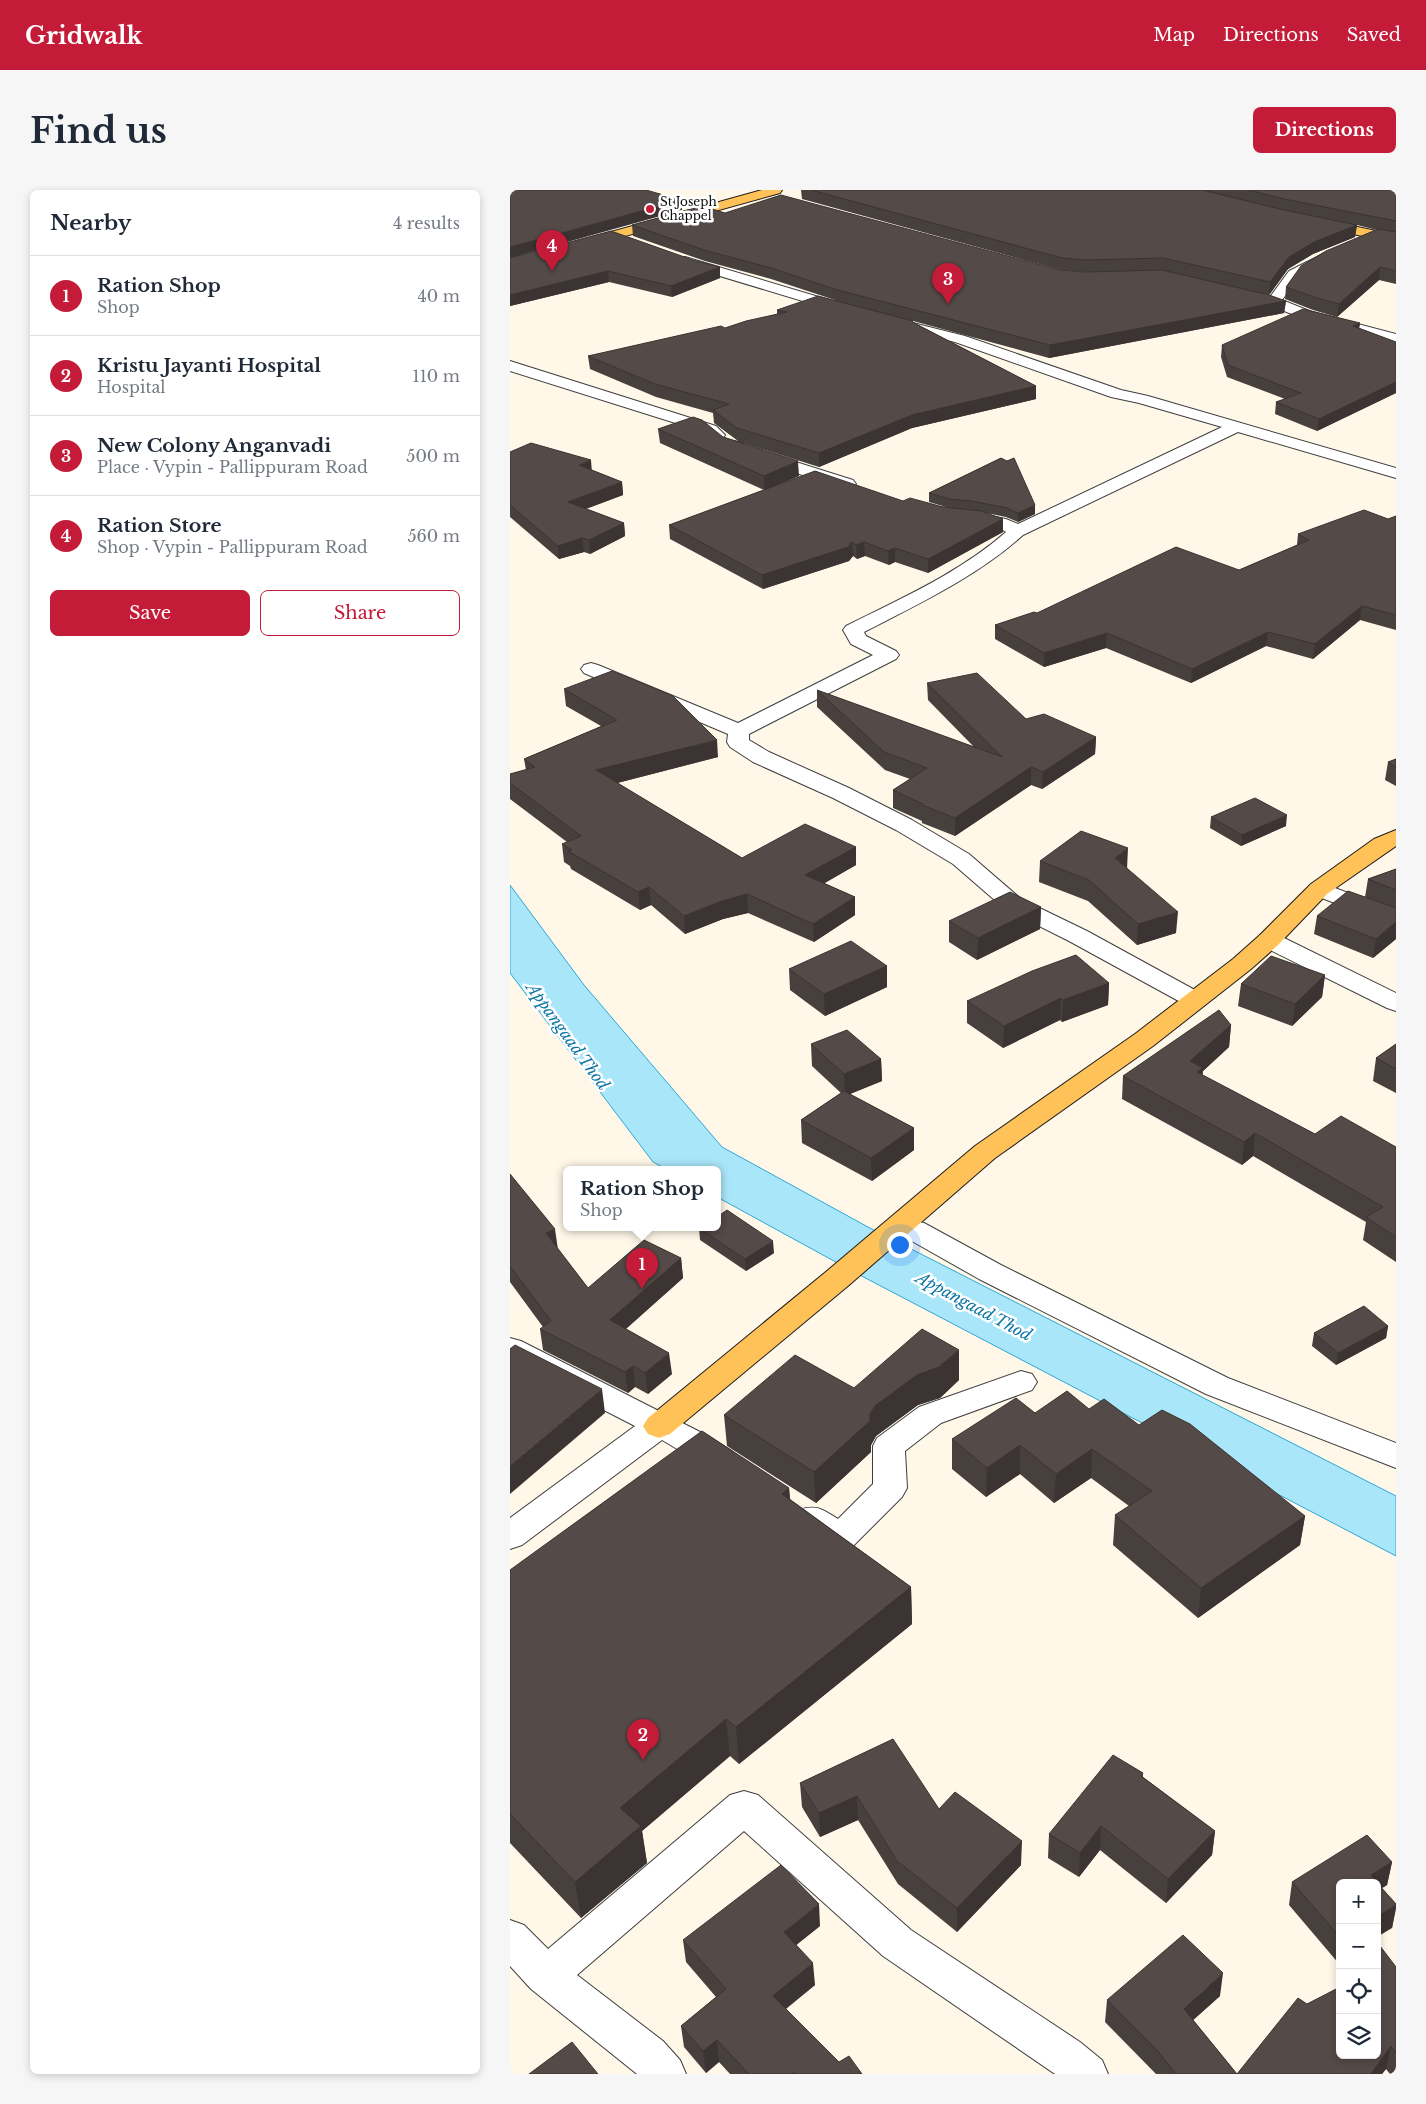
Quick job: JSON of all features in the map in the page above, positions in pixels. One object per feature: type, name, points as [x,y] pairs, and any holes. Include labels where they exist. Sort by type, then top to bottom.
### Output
[{"type":"main road","points":[[510,264],[762,194]]},
{"type":"main road","points":[[1302,220],[1396,239]]},
{"type":"main road","points":[[659,1426],[838,1278],[985,1152],[1144,1040],[1269,940],[1319,889],[1382,844],[1396,837]]},
{"type":"street","points":[[762,194],[779,195]]},
{"type":"street","points":[[1274,302],[1294,274],[1376,234]]},
{"type":"street","points":[[612,235],[639,242]]},
{"type":"street","points":[[675,257],[758,284],[789,291],[805,299],[857,313]]},
{"type":"street","points":[[1235,293],[1274,302],[1307,315],[1396,339]]},
{"type":"street","points":[[882,319],[960,339],[1117,394],[1142,399],[1396,473]]},
{"type":"street","points":[[510,366],[710,429],[740,449],[868,491]]},
{"type":"street","points":[[591,669],[738,731],[889,655],[858,640],[853,630],[955,577],[996,552],[1017,531],[1235,427]]},
{"type":"street","points":[[948,515],[972,517],[1006,524],[1017,531]]},
{"type":"street","points":[[738,731],[738,742],[761,757],[841,793],[904,825],[961,859],[1013,904],[1078,936],[1195,1000]]},
{"type":"street","points":[[1319,889],[1396,919]]},
{"type":"street","points":[[1269,940],[1396,1003]]},
{"type":"street","points":[[890,1234],[914,1230],[990,1272],[1216,1386],[1396,1456]]},
{"type":"street","points":[[510,1349],[695,1443],[742,1473]]},
{"type":"street","points":[[788,1503],[840,1538],[890,1488],[889,1446],[930,1415],[1021,1382]]},
{"type":"street","points":[[510,1536],[618,1454],[659,1426]]},
{"type":"street","points":[[546,1976],[744,1808],[897,1943],[1065,2056],[1087,2074]]},
{"type":"street","points":[[510,1938],[546,1976],[648,2055],[665,2074]]},
{"type":"water","name":"Appangaad Thod","points":[[510,885],[584,985],[722,1147],[868,1227],[1396,1496],[1396,1556],[854,1272],[721,1199],[721,1166],[660,1166],[653,1162],[510,973]]},
{"type":"building","points":[[510,190],[646,190],[681,200],[510,247]]},
{"type":"building","points":[[811,190],[1202,190],[1357,225],[1314,242],[1289,257],[1270,282],[1163,258],[1086,260],[1062,258]]},
{"type":"building","points":[[1249,190],[1396,190],[1396,221],[1284,199]]},
{"type":"building","points":[[781,195],[1060,270],[1085,272],[1162,270],[1269,295],[1286,301],[1050,345],[834,289],[771,268],[704,250],[632,225],[702,206],[725,213]]},
{"type":"building","points":[[1378,229],[1396,232],[1396,271],[1380,267],[1339,304],[1286,287],[1301,266],[1326,251]]},
{"type":"building","points":[[611,231],[693,260],[720,267],[671,286],[608,271],[510,295],[510,258]]},
{"type":"building","points":[[818,296],[913,321],[1036,386],[912,415],[819,453],[737,428],[713,410],[729,404],[655,384],[588,356],[721,326],[725,328],[746,321],[787,312],[777,310]]},
{"type":"building","points":[[1303,309],[1360,323],[1353,326],[1396,342],[1396,382],[1319,419],[1276,402],[1301,393],[1228,365],[1222,345]]},
{"type":"building","points":[[693,417],[702,420],[723,437],[798,461],[764,476],[658,429]]},
{"type":"building","points":[[531,443],[591,460],[579,465],[622,482],[568,502],[624,523],[589,540],[582,538],[558,546],[510,505],[510,452]]},
{"type":"building","points":[[1001,458],[1007,461],[1014,458],[1035,505],[1018,513],[1007,508],[972,501],[949,499],[929,493]]},
{"type":"building","points":[[815,471],[903,501],[910,498],[943,507],[981,511],[1003,519],[928,559],[895,548],[888,551],[864,542],[856,545],[852,542],[848,547],[762,575],[669,525]]},
{"type":"building","points":[[1364,510],[1388,519],[1396,516],[1396,615],[1362,606],[1315,644],[1268,632],[1192,669],[1107,633],[1044,653],[995,625],[1034,612],[1037,613],[1176,547],[1239,570],[1309,540],[1298,534]]},
{"type":"building","points":[[612,671],[673,696],[717,740],[596,770],[742,858],[805,824],[856,847],[805,875],[855,897],[813,924],[747,894],[722,901],[684,916],[649,887],[638,892],[568,851],[572,850],[562,844],[581,836],[510,783],[510,774],[535,767],[524,759],[617,720],[564,689]]},
{"type":"building","points":[[977,673],[1026,719],[1044,714],[1096,737],[1043,772],[1031,767],[955,818],[922,805],[893,790],[927,768],[884,752],[817,690],[1002,757],[927,683]]},
{"type":"building","points":[[1396,759],[1396,767],[1388,762]]},
{"type":"building","points":[[1255,798],[1287,815],[1242,835],[1211,817]]},
{"type":"building","points":[[1081,831],[1128,848],[1115,858],[1178,912],[1138,924],[1089,880],[1040,861]]},
{"type":"building","points":[[1396,869],[1396,890],[1368,879]]},
{"type":"building","points":[[1348,891],[1396,908],[1396,922],[1376,939],[1317,916]]},
{"type":"building","points":[[1010,892],[1041,907],[978,938],[949,921]]},
{"type":"building","points":[[851,941],[887,966],[824,994],[789,969]]},
{"type":"building","points":[[1076,955],[1109,983],[1063,1000],[1061,998],[1004,1026],[967,1001],[1032,971]]},
{"type":"building","points":[[1271,956],[1325,975],[1295,1004],[1241,984]]},
{"type":"building","points":[[1219,1010],[1231,1025],[1190,1061],[1203,1068],[1197,1072],[1315,1134],[1341,1116],[1396,1147],[1396,1237],[1366,1217],[1383,1207],[1255,1133],[1244,1142],[1123,1076]]},
{"type":"building","points":[[847,1030],[881,1059],[844,1074],[811,1044]]},
{"type":"building","points":[[1396,1044],[1396,1069],[1376,1058]]},
{"type":"building","points":[[844,1091],[914,1128],[871,1158],[801,1120]]},
{"type":"building","points":[[510,1174],[555,1229],[546,1233],[588,1288],[644,1240],[681,1258],[610,1320],[669,1353],[645,1373],[633,1366],[625,1372],[540,1329],[551,1321],[510,1266]]},
{"type":"building","points":[[727,1210],[773,1241],[745,1259],[703,1231],[721,1231],[721,1214]]},
{"type":"building","points":[[1364,1306],[1388,1326],[1338,1353],[1314,1333]]},
{"type":"building","points":[[922,1329],[959,1350],[939,1367],[917,1375],[875,1406],[870,1414],[870,1421],[814,1472],[724,1415],[795,1355],[854,1388]]},
{"type":"building","points":[[515,1345],[602,1389],[510,1466],[510,1349]]},
{"type":"building","points":[[1067,1391],[1089,1409],[1104,1399],[1139,1425],[1162,1410],[1190,1424],[1305,1516],[1201,1588],[1115,1515],[1152,1491],[1092,1449],[1056,1474],[1020,1445],[987,1468],[952,1439],[1016,1398],[1035,1413]]},
{"type":"building","points":[[702,1431],[789,1488],[782,1494],[911,1587],[736,1727],[726,1719],[620,1808],[641,1826],[575,1882],[510,1814],[510,1570]]},
{"type":"building","points":[[893,1739],[939,1809],[955,1792],[1022,1841],[957,1908],[897,1861],[857,1796],[819,1813],[800,1783]]},
{"type":"building","points":[[1113,1755],[1143,1773],[1141,1776],[1215,1831],[1168,1879],[1101,1826],[1080,1853],[1049,1834]]},
{"type":"building","points":[[1367,1835],[1392,1862],[1371,1875],[1374,1879],[1336,1879],[1336,1932],[1292,1882]]},
{"type":"building","points":[[781,1865],[819,1904],[784,1932],[813,1963],[773,1996],[839,2062],[849,2056],[862,2074],[795,2074],[794,2072],[792,2074],[749,2074],[717,2040],[703,2051],[681,2026],[726,1989],[683,1940]]},
{"type":"building","points":[[1381,1887],[1396,1904],[1381,1914]]},
{"type":"building","points":[[1183,1935],[1223,1973],[1184,2009],[1237,2074],[1176,2074],[1156,2049],[1107,2000]]},
{"type":"building","points":[[1381,1947],[1396,1967],[1396,2053],[1391,2046],[1371,2074],[1237,2074],[1298,1998],[1307,2004],[1336,1989],[1336,2059],[1381,2059]]},
{"type":"building","points":[[572,2042],[598,2074],[529,2074]]},
{"type":"place","name":"St Joseph Chappel","points":[[650,209]]},
{"type":"place","name":"Ration Store","points":[[552,271]]},
{"type":"place","name":"New Colony Anganvadi","points":[[948,304]]},
{"type":"place","name":"Ration Shop","points":[[642,1289]]},
{"type":"place","name":"Kristu Jayanti Hospital","points":[[643,1760]]}]
